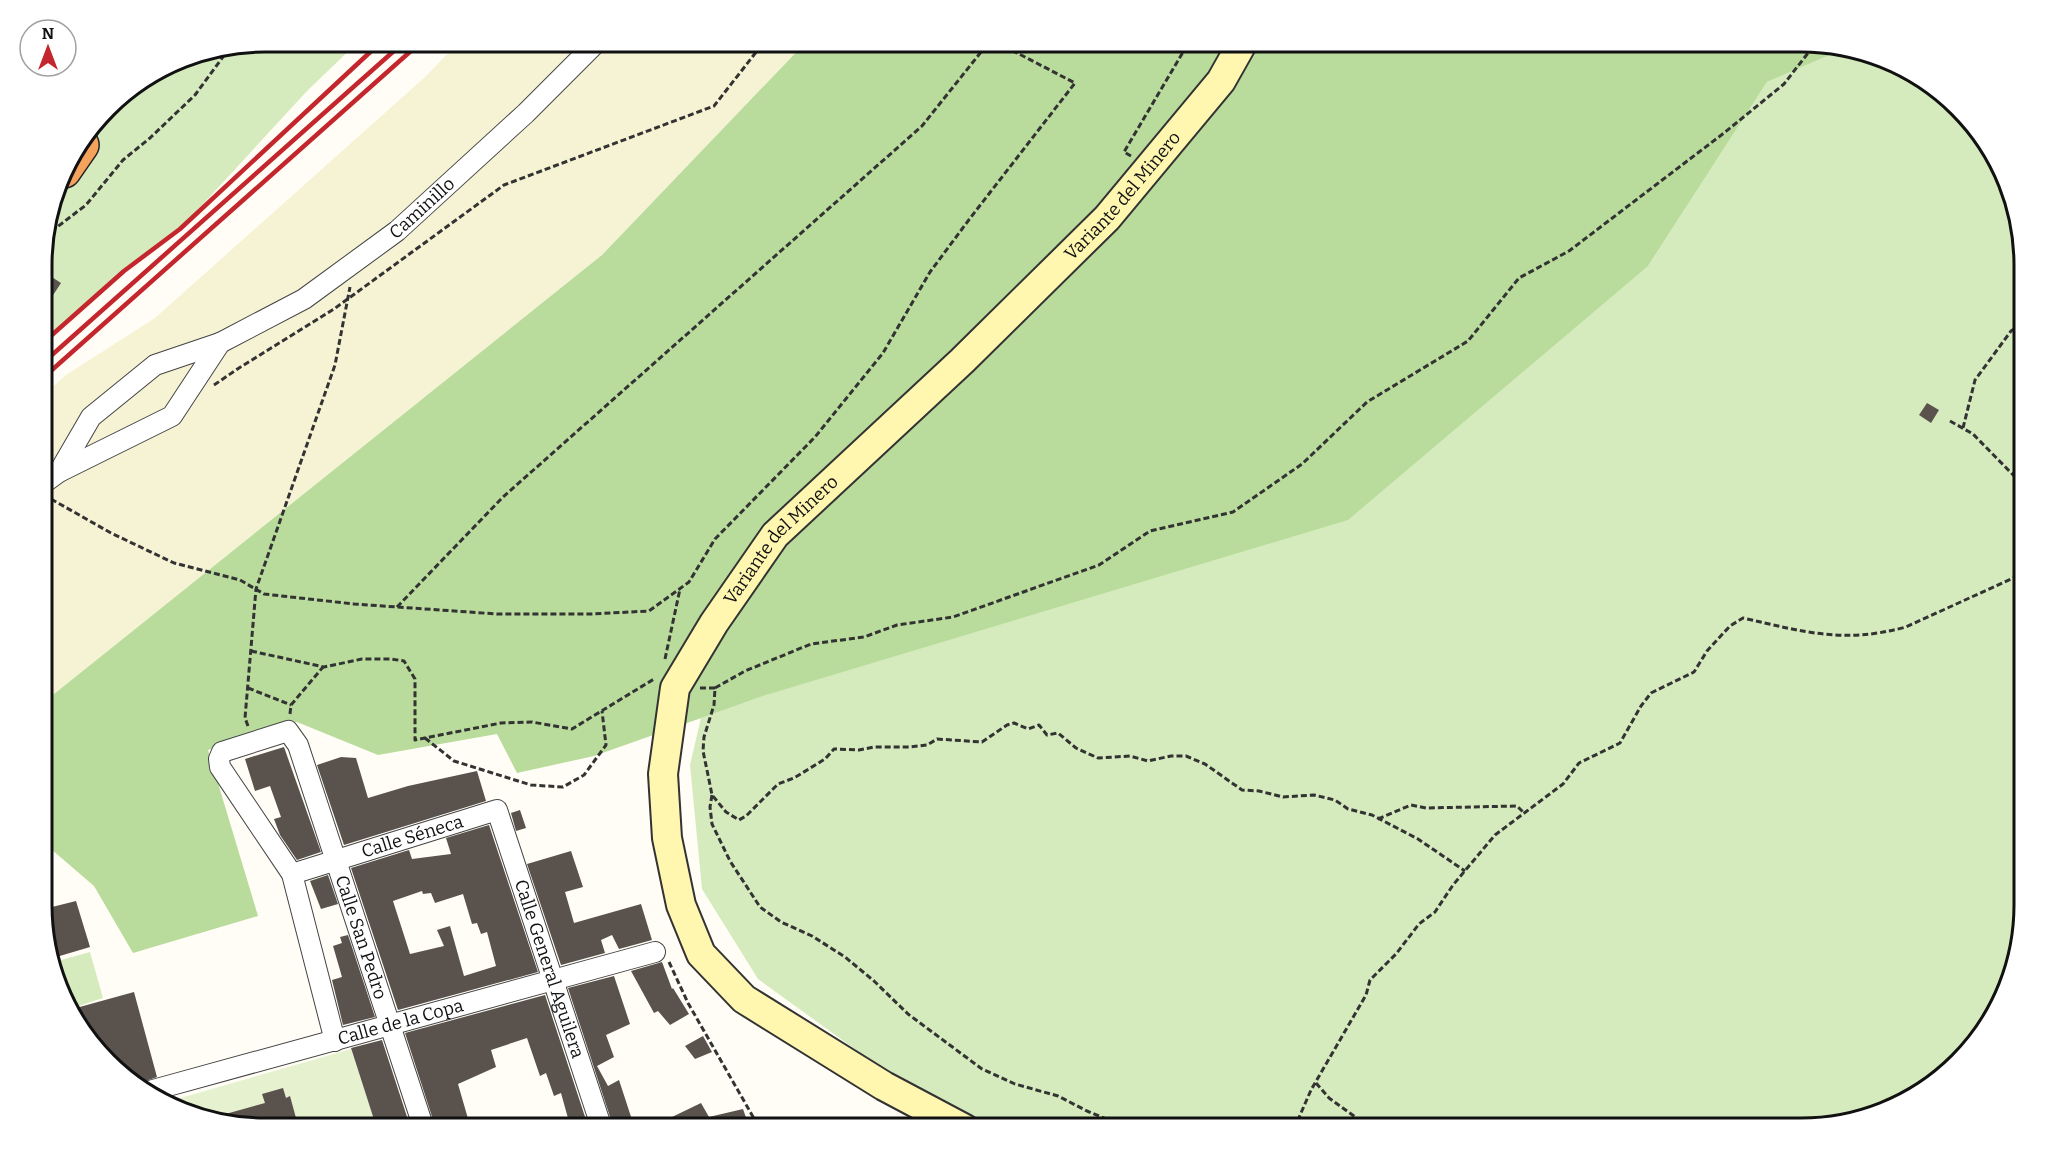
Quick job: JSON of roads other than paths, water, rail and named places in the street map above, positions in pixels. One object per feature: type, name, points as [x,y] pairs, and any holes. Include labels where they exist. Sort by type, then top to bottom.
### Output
[{"type":"street","name":"Caminillo","points":[[52,476],[91,417],[155,365],[220,343],[304,299],[358,260],[397,231],[526,113],[587,52]]},
{"type":"street","name":"Variante del Minero","points":[[944,1118],[884,1086],[744,999],[701,954],[681,905],[667,838],[663,774],[667,675],[714,623],[775,535],[962,361],[1107,218],[1221,81],[1237,52]]},
{"type":"street","name":"Caminillo","points":[[52,476],[172,416],[220,343]]},
{"type":"street","name":"Calle San Pedro","points":[[292,874],[220,767],[219,759],[222,752],[254,742],[293,738],[420,1118]]},
{"type":"street","name":"Calle Séneca","points":[[292,874],[497,810]]},
{"type":"street","name":"Calle General Aguilera","points":[[497,810],[598,1118]]},
{"type":"street","points":[[292,874],[335,1041]]},
{"type":"street","name":"Calle de la Copa","points":[[157,1089],[655,952]]},
{"type":"railway","points":[[52,335],[124,271],[180,229],[370,52]]},
{"type":"railway","points":[[52,355],[393,52]]},
{"type":"railway","points":[[52,370],[410,52]]}]
